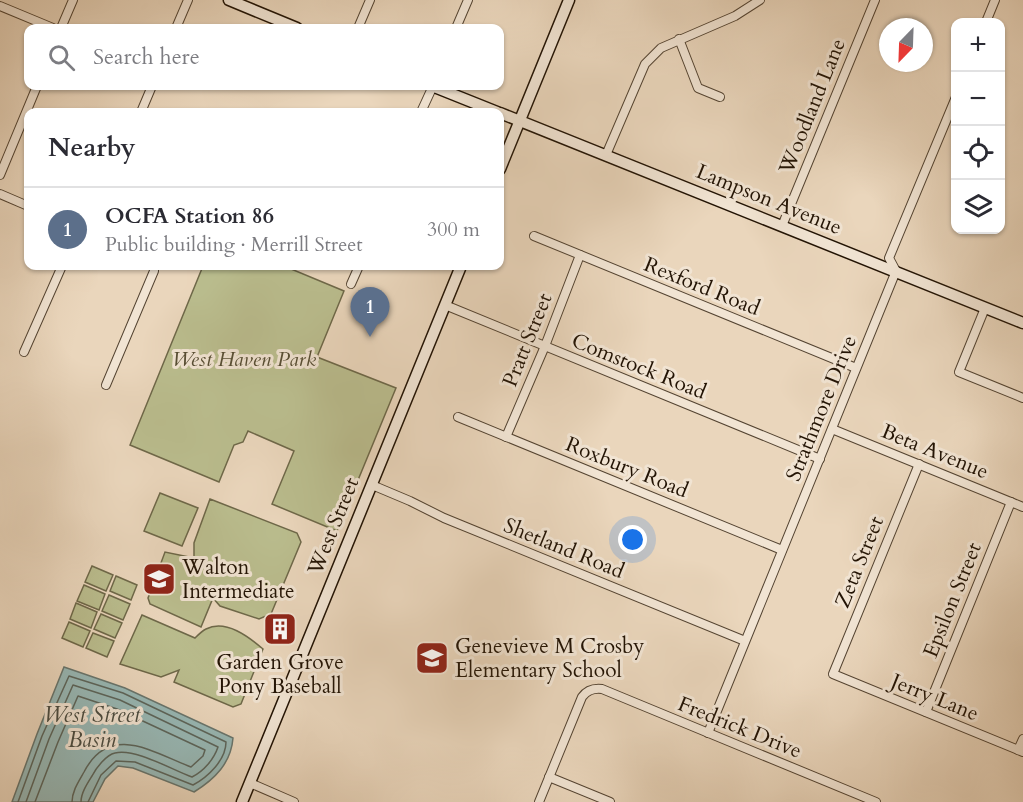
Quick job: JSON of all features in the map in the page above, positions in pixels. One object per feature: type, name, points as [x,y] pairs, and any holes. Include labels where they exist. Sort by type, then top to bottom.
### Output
[{"type":"main road","points":[[229,0],[287,24]]},
{"type":"main road","points":[[504,159],[569,0]]},
{"type":"main road","name":"Lampson Avenue","points":[[443,90],[486,108]]},
{"type":"main road","name":"Lampson Avenue","points":[[504,115],[1023,323]]},
{"type":"main road","name":"West Street","points":[[242,802],[459,270]]},
{"type":"street","points":[[63,24],[73,0]]},
{"type":"street","points":[[178,24],[188,0]]},
{"type":"street","points":[[360,24],[370,0]]},
{"type":"street","points":[[458,24],[468,0]]},
{"type":"street","points":[[606,155],[645,64],[661,48],[735,16],[760,0]]},
{"type":"street","name":"Woodland Lane","points":[[782,226],[875,0]]},
{"type":"street","points":[[988,18],[995,0]]},
{"type":"street","points":[[0,6],[43,24]]},
{"type":"street","points":[[679,39],[698,88],[720,97]]},
{"type":"street","points":[[28,108],[35,90]]},
{"type":"street","points":[[143,108],[150,90]]},
{"type":"street","points":[[424,108],[431,90]]},
{"type":"street","name":"Strathmore Drive","points":[[708,733],[896,271],[889,258],[951,109]]},
{"type":"street","points":[[0,175],[24,117]]},
{"type":"street","points":[[0,194],[24,204]]},
{"type":"street","name":"Rexford Road","points":[[534,236],[856,368]]},
{"type":"street","name":"Pratt Street","points":[[506,437],[545,346],[580,255]]},
{"type":"street","points":[[24,352],[60,270]]},
{"type":"street","points":[[106,385],[154,270]]},
{"type":"street","points":[[351,284],[357,270]]},
{"type":"street","name":"Comstock Road","points":[[445,305],[820,459]]},
{"type":"street","points":[[985,308],[959,372],[1023,398]]},
{"type":"street","name":"Roxbury Road","points":[[458,417],[782,550]]},
{"type":"street","name":"Beta Avenue","points":[[832,429],[1023,507]]},
{"type":"street","name":"Zeta Street","points":[[833,674],[919,464]]},
{"type":"street","name":"Shetland Road","points":[[372,485],[444,518],[745,641]]},
{"type":"street","name":"Epsilon Street","points":[[926,712],[1011,502]]},
{"type":"street","name":"Jerry Lane","points":[[833,674],[1021,751]]},
{"type":"street","name":"Fredrick Drive","points":[[549,777],[582,697],[590,690],[602,689],[876,802]]},
{"type":"street","points":[[1021,751],[1023,739]]},
{"type":"street","points":[[539,802],[549,777],[610,802]]},
{"type":"street","points":[[250,783],[294,802]]},
{"type":"green space","name":"West Haven Park","points":[[201,270],[294,270],[344,291],[317,357],[396,388],[337,531],[272,504],[294,451],[248,431],[243,442],[234,445],[219,482],[130,445]]},
{"type":"green space","points":[[160,493],[198,508],[182,546],[144,531]]},
{"type":"green space","points":[[210,499],[297,533],[301,542],[271,614],[259,619],[220,606],[213,598],[201,627],[150,604],[148,598],[165,552],[194,558],[194,543]]},
{"type":"green space","points":[[92,566],[113,575],[106,591],[85,582]]},
{"type":"green space","points":[[116,576],[137,585],[131,600],[110,591]]},
{"type":"green space","points":[[84,585],[105,594],[99,610],[77,601]]},
{"type":"green space","points":[[109,595],[130,604],[123,620],[102,611]]},
{"type":"green space","points":[[76,603],[97,612],[91,628],[70,619]]},
{"type":"green space","points":[[101,614],[122,623],[115,638],[94,629]]},
{"type":"green space","points":[[142,615],[195,638],[214,626],[229,628],[244,635],[263,649],[241,704],[233,707],[174,682],[179,670],[161,677],[120,664]]},
{"type":"green space","points":[[69,622],[90,631],[83,647],[62,638]]},
{"type":"green space","points":[[93,633],[114,641],[107,657],[86,648]]},
{"type":"water","name":"West Street Basin","points":[[64,667],[125,688],[233,738],[229,755],[221,770],[194,792],[133,768],[118,766],[105,779],[93,802],[12,802]]},
{"type":"place","name":"OCFA Station 86","points":[[370,337]]},
{"type":"place","name":"Walton Intermediate","points":[[159,579]]},
{"type":"place","name":"Garden Grove Pony Baseball","points":[[280,629]]},
{"type":"place","name":"Genevieve M Crosby Elementary School","points":[[432,658]]}]
